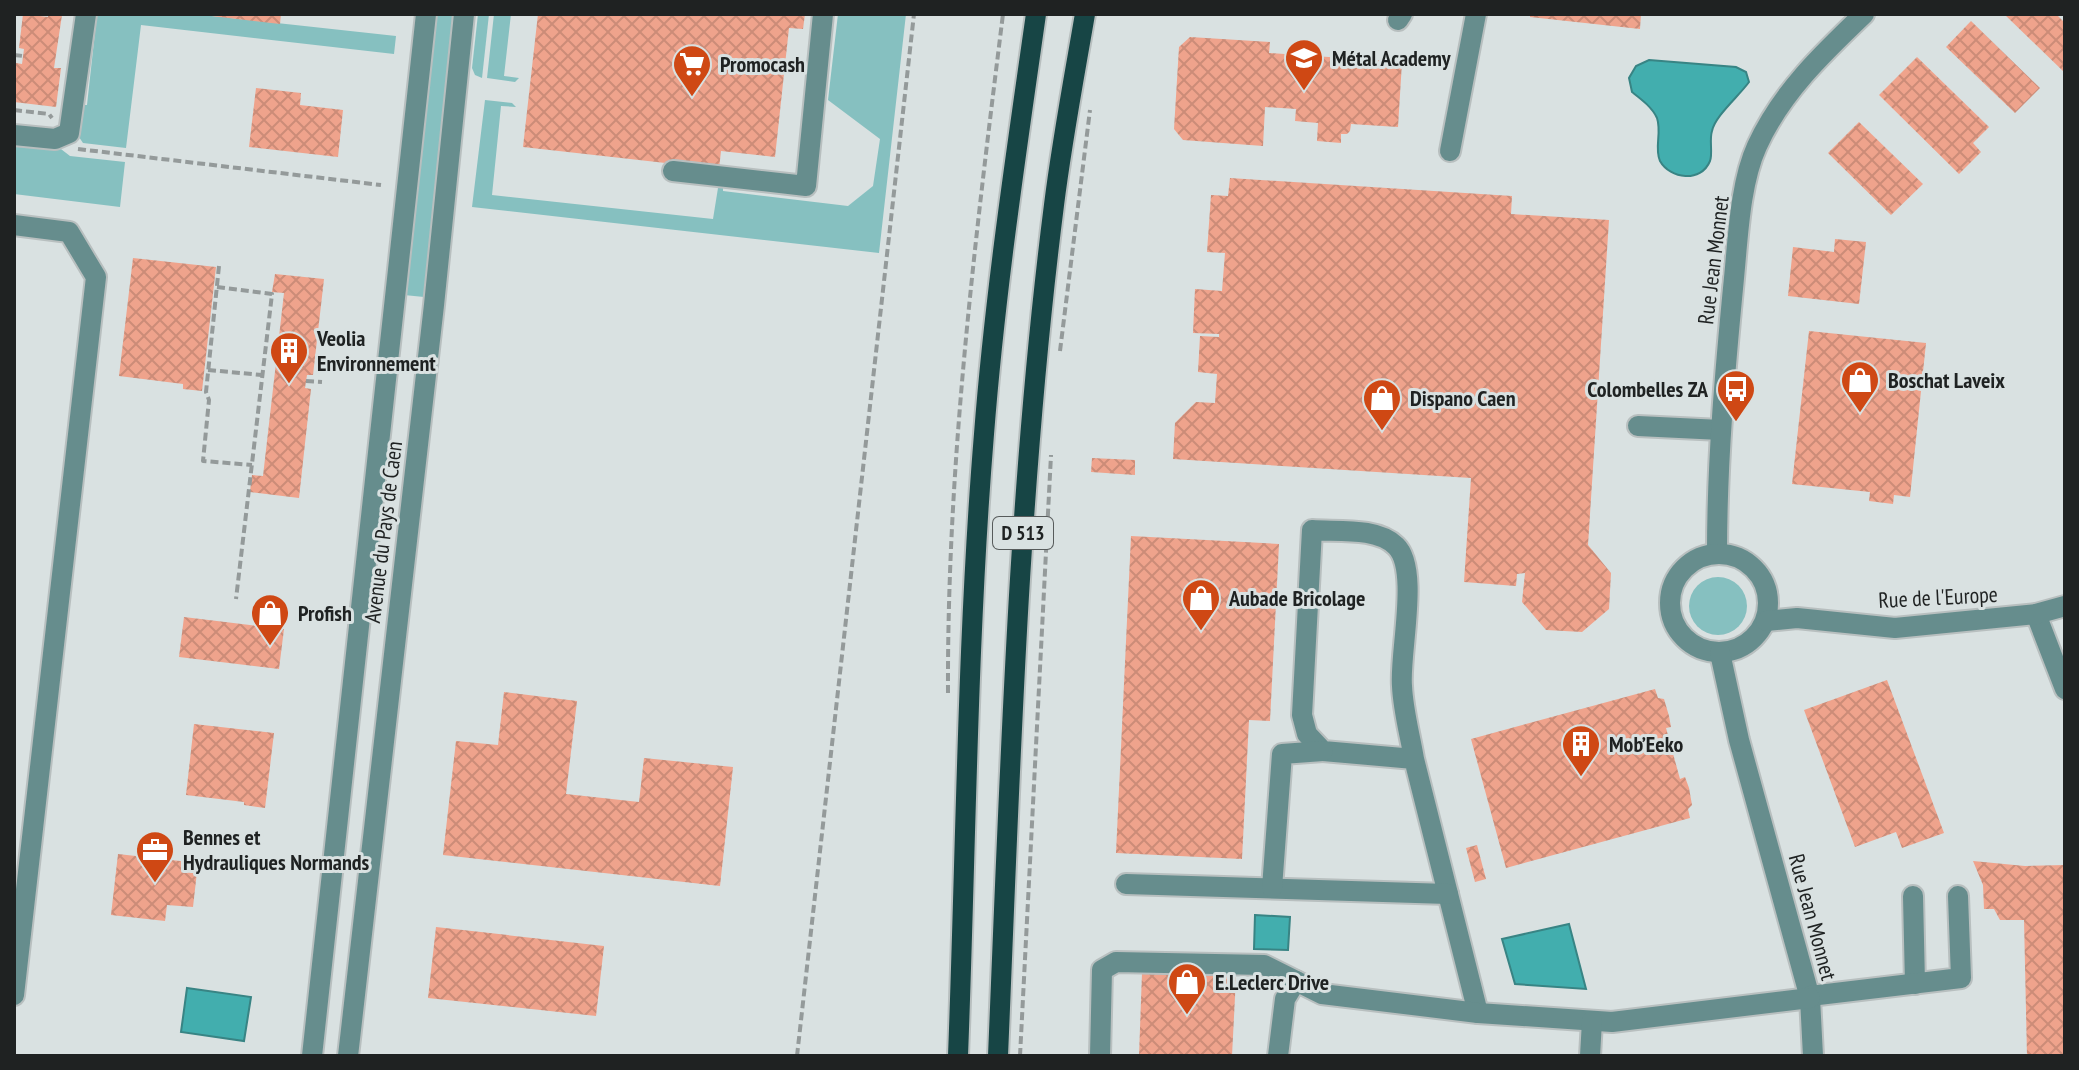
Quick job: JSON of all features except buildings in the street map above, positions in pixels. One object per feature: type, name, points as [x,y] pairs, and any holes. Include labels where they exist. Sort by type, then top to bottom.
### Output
[{"type":"main road","name":"D 513","points":[[958,1056],[984,434],[1006,220],[1036,14]]},
{"type":"main road","name":"D 513","points":[[998,1056],[1020,586],[1032,419],[1054,204],[1085,14]]},
{"type":"street","points":[[14,135],[60,139],[72,129],[86,14]]},
{"type":"street","name":"Avenue du Pays de Caen","points":[[312,1056],[426,14]]},
{"type":"street","name":"Avenue du Pays de Caen","points":[[348,1056],[464,14]]},
{"type":"street","points":[[673,171],[806,186],[823,14]]},
{"type":"street","points":[[1450,151],[1476,14]]},
{"type":"street","name":"Rue Jean Monnet","points":[[1717,553],[1721,430],[1741,208],[1756,148],[1785,97],[1818,57],[1864,14]]},
{"type":"street","points":[[14,225],[69,232],[96,277],[14,995]]},
{"type":"street","points":[[1638,426],[1721,430]]},
{"type":"street","points":[[1323,751],[1307,734],[1302,715],[1312,530],[1373,534],[1397,546],[1403,561],[1408,585],[1401,685],[1414,759],[1478,1013]]},
{"type":"street","points":[[1717,553],[1737,557],[1753,567],[1765,583],[1769,602],[1766,621],[1755,638],[1739,649],[1720,653],[1701,650],[1684,640],[1673,624],[1669,605],[1672,586],[1682,569],[1698,558],[1717,553]]},
{"type":"street","name":"Rue de l'Europe","points":[[1766,621],[1797,618],[1895,628],[2036,614],[2065,606]]},
{"type":"street","points":[[2036,614],[2065,689]]},
{"type":"street","name":"Rue Jean Monnet","points":[[1720,653],[1739,740],[1810,997],[1813,1056]]},
{"type":"street","points":[[356,663],[392,666]]},
{"type":"street","points":[[1272,888],[1282,754],[1323,751],[1414,759]]},
{"type":"street","points":[[1126,884],[1448,894]]},
{"type":"street","points":[[1913,896],[1915,984]]},
{"type":"street","points":[[1100,1056],[1102,970],[1116,962],[1264,965],[1322,994],[1478,1013],[1612,1022],[1961,978],[1958,896]]},
{"type":"street","points":[[1278,1056],[1285,999],[1296,981]]},
{"type":"street","points":[[1590,1056],[1592,1021]]},
{"type":"path","points":[[797,1056],[914,14]]},
{"type":"path","points":[[14,55],[23,56]]},
{"type":"path","points":[[1058,365],[1091,106]]},
{"type":"path","points":[[66,135],[76,149],[381,185]]},
{"type":"path","points":[[219,266],[206,392],[209,400],[203,461],[252,465]]},
{"type":"path","points":[[217,287],[272,294],[236,599]]},
{"type":"path","points":[[208,370],[262,375]]},
{"type":"path","points":[[306,381],[322,382]]},
{"type":"path","points":[[1020,1056],[1051,445]]},
{"type":"shaded area","points":[[97,14],[193,14],[396,36],[394,54],[141,25],[126,148],[83,143],[77,134],[81,105],[87,105]]},
{"type":"shaded area","points":[[436,14],[456,14],[424,297],[404,295]]},
{"type":"shaded area","points":[[478,14],[489,14],[482,78],[475,75],[472,68]]},
{"type":"shaded area","points":[[494,14],[511,14],[504,76],[519,78],[515,82],[487,78]]},
{"type":"shaded area","points":[[838,14],[906,14],[879,253],[472,207],[485,100],[512,103],[516,107],[501,106],[492,195],[713,219],[718,188],[848,206],[873,186],[880,139],[828,100]]},
{"type":"shaded area","points":[[1649,60],[1736,67],[1746,72],[1749,82],[1714,125],[1710,161],[1700,173],[1678,175],[1660,161],[1657,118],[1632,92],[1629,78],[1636,66]]},
{"type":"shaded area","points":[[25,142],[57,146],[70,156],[125,162],[120,207],[14,194],[14,146],[24,147]]},
{"type":"shaded area","points":[[1718,577],[1739,585],[1747,606],[1739,627],[1718,635],[1697,627],[1689,606],[1697,585]]},
{"type":"shaded area","points":[[1255,915],[1290,917],[1288,950],[1254,949]]},
{"type":"shaded area","points":[[1569,924],[1586,989],[1515,984],[1502,939]]},
{"type":"shaded area","points":[[187,988],[251,997],[244,1041],[181,1032]]},
{"type":"place","name":"Métal Academy","points":[[1304,92]]},
{"type":"place","name":"Promocash","points":[[692,98]]},
{"type":"place","name":"Veolia Environnement","points":[[289,385]]},
{"type":"place","name":"Boschat Laveix","points":[[1860,414]]},
{"type":"place","name":"Colombelles ZA","points":[[1736,423]]},
{"type":"place","name":"Dispano Caen","points":[[1382,432]]},
{"type":"place","name":"Aubade Bricolage","points":[[1201,632]]},
{"type":"place","name":"Profish","points":[[270,647]]},
{"type":"place","name":"Mob’Eeko","points":[[1581,778]]},
{"type":"place","name":"Bennes et Hydrauliques Normands","points":[[155,884]]},
{"type":"place","name":"E.Leclerc Drive","points":[[1187,1016]]}]
